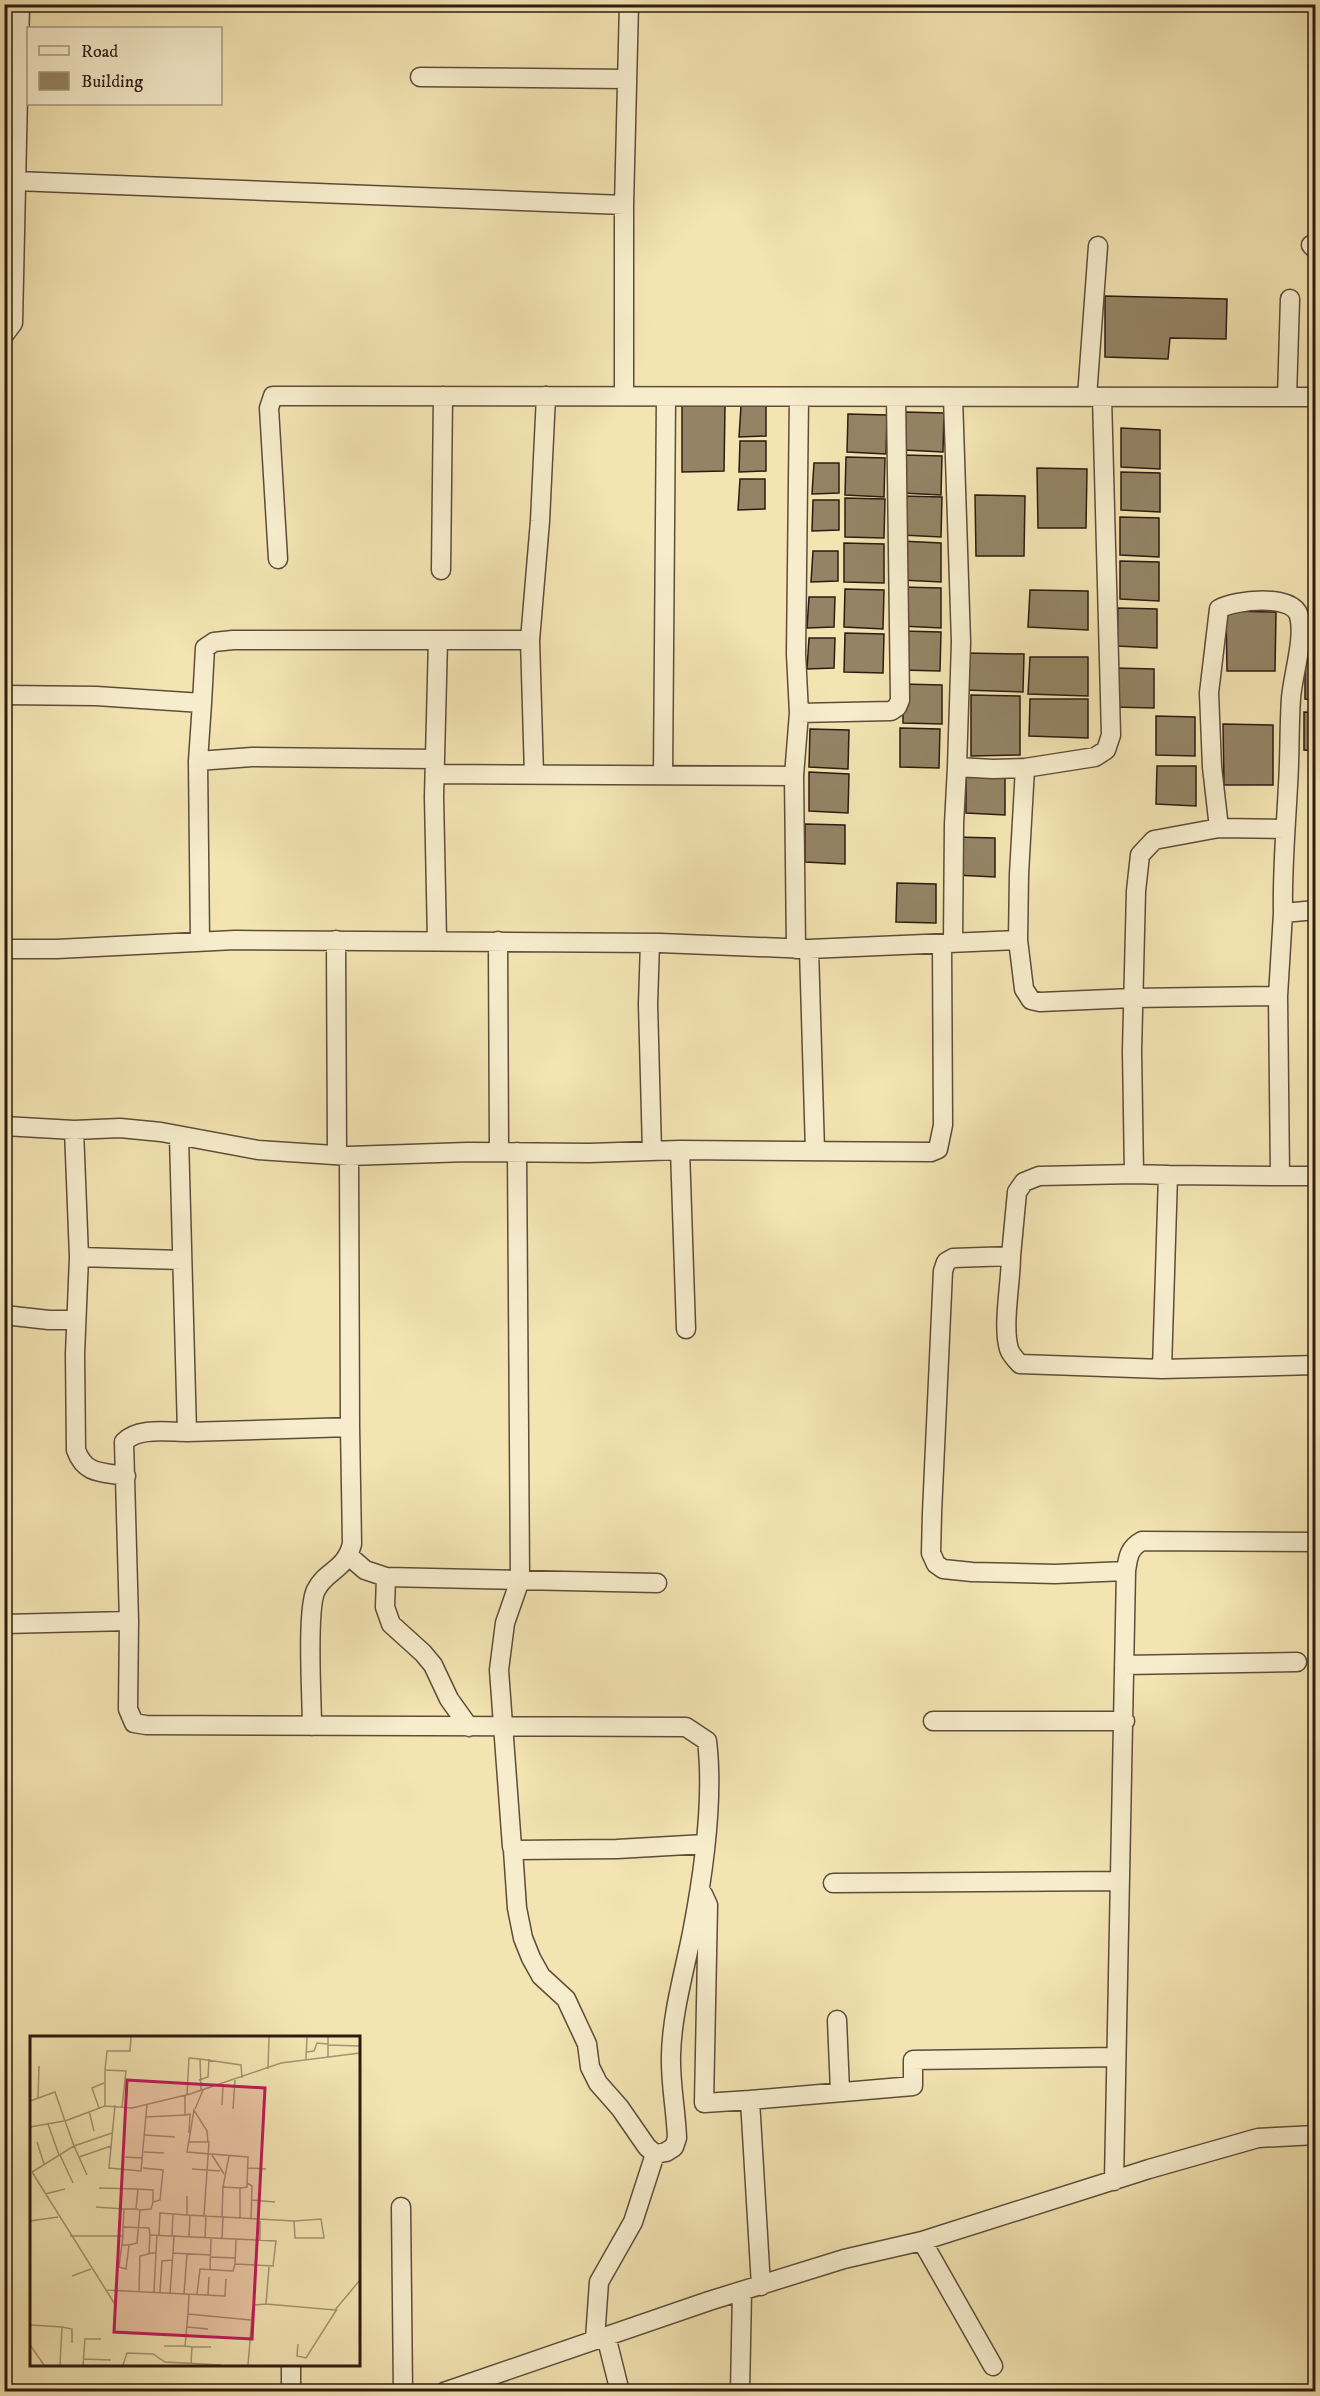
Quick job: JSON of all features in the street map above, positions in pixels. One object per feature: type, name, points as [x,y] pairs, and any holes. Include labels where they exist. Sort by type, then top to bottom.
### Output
[{"type":"street","points":[[4,335],[13,323],[20,4]]},
{"type":"street","points":[[624,396],[624,205],[629,4]]},
{"type":"street","points":[[420,77],[627,79]]},
{"type":"street","points":[[16,181],[624,205]]},
{"type":"street","points":[[957,767],[1025,768],[1095,758],[1106,750],[1111,735],[1094,397],[1098,246]]},
{"type":"street","points":[[1287,397],[1290,299]]},
{"type":"street","points":[[278,559],[269,408],[273,396],[1316,397]]},
{"type":"street","points":[[441,570],[443,396]]},
{"type":"street","points":[[534,774],[530,640],[540,521],[546,396]]},
{"type":"street","points":[[663,775],[666,397]]},
{"type":"street","points":[[799,397],[796,654],[799,713],[794,776],[815,1151]]},
{"type":"street","points":[[799,713],[891,711],[897,707],[900,700],[896,397]]},
{"type":"street","points":[[4,1126],[74,1130],[120,1128],[161,1132],[258,1150],[343,1155],[680,1150],[931,1152],[938,1149],[943,1125],[947,944],[961,642],[953,397]]},
{"type":"street","points":[[1219,828],[1212,767],[1209,693],[1219,609],[1229,603],[1270,601],[1290,605],[1299,614],[1300,635],[1292,683],[1289,724],[1278,996],[1280,1176]]},
{"type":"street","points":[[200,942],[198,761],[205,648],[214,642],[283,638],[530,640]]},
{"type":"street","points":[[437,940],[435,766],[438,640]]},
{"type":"street","points":[[4,694],[96,696],[202,703]]},
{"type":"street","points":[[198,761],[252,757],[435,766],[534,774],[794,776]]},
{"type":"street","points":[[1025,768],[1018,940],[1024,989],[1031,1000],[1040,1002],[1278,996]]},
{"type":"street","points":[[1134,1174],[1133,998],[1136,891],[1140,855],[1154,840],[1219,828],[1285,829]]},
{"type":"street","points":[[1283,913],[1316,910]]},
{"type":"street","points":[[312,1726],[311,1611],[315,1592],[324,1579],[349,1556],[352,1544],[336,940]]},
{"type":"street","points":[[4,949],[57,949],[200,942],[437,940],[650,943],[802,949],[1018,940]]},
{"type":"street","points":[[498,941],[508,1152],[520,1580],[505,1623],[499,1670],[517,1908],[523,1938],[531,1958],[541,1976],[566,1999],[586,2044],[590,2067],[598,2084],[620,2108],[647,2147],[655,2154]]},
{"type":"street","points":[[650,943],[648,1004],[652,1151]]},
{"type":"street","points":[[74,1130],[79,1257],[76,1320],[76,1450],[81,1463],[92,1471],[126,1476]]},
{"type":"street","points":[[179,1137],[187,1432]]},
{"type":"street","points":[[680,1150],[686,1329]]},
{"type":"street","points":[[1316,1176],[1134,1174],[1039,1176],[1024,1182],[1017,1192],[1007,1323],[1008,1347],[1012,1357],[1020,1364],[1162,1369],[1316,1365]]},
{"type":"street","points":[[1162,1369],[1168,1175]]},
{"type":"street","points":[[1011,1256],[953,1258],[946,1262],[943,1271],[931,1553],[936,1564],[943,1569],[1055,1574],[1126,1571]]},
{"type":"street","points":[[79,1257],[181,1260]]},
{"type":"street","points":[[4,1315],[49,1320],[76,1320]]},
{"type":"street","points":[[350,1427],[154,1432],[130,1435],[124,1442],[129,1621],[128,1709],[134,1723],[146,1725],[686,1726],[699,1734],[707,1741],[710,1763],[705,1844],[670,2056],[677,2138],[674,2147],[666,2152],[655,2154]]},
{"type":"street","points":[[1114,2181],[1128,1555],[1134,1545],[1142,1541],[1316,1542]]},
{"type":"street","points":[[349,1556],[365,1570],[386,1577],[657,1583]]},
{"type":"street","points":[[386,1577],[386,1607],[392,1624],[433,1665],[449,1699],[469,1727]]},
{"type":"street","points":[[4,1624],[129,1621]]},
{"type":"street","points":[[1124,1665],[1297,1662]]},
{"type":"street","points":[[933,1721],[1125,1721]]},
{"type":"street","points":[[513,1850],[617,1849],[705,1844]]},
{"type":"street","points":[[833,1883],[1119,1881]]},
{"type":"street","points":[[699,1884],[708,1905],[704,2103],[913,2086],[913,2060],[1116,2057]]},
{"type":"street","points":[[837,2020],[840,2091]]},
{"type":"street","points":[[750,2100],[760,2286]]},
{"type":"street","points":[[444,2391],[709,2301],[844,2259],[922,2241],[1258,2138],[1316,2135]]},
{"type":"street","points":[[620,2391],[601,2338],[599,2282],[633,2222],[655,2154]]},
{"type":"street","points":[[401,2207],[403,2391]]},
{"type":"street","points":[[922,2241],[993,2366]]},
{"type":"street","points":[[740,2391],[742,2292]]},
{"type":"street","points":[[291,2366],[291,2391]]},
{"type":"building","points":[[1105,296],[1227,299],[1226,339],[1170,338],[1168,359],[1105,357]]},
{"type":"building","points":[[682,404],[725,406],[724,471],[682,472]]},
{"type":"building","points":[[741,406],[766,406],[766,436],[739,437]]},
{"type":"building","points":[[905,412],[944,413],[943,452],[904,450]]},
{"type":"building","points":[[848,414],[887,415],[886,454],[847,452]]},
{"type":"building","points":[[1121,428],[1160,430],[1160,469],[1121,467]]},
{"type":"building","points":[[740,441],[766,441],[766,471],[739,472]]},
{"type":"building","points":[[903,455],[942,456],[941,495],[902,493]]},
{"type":"building","points":[[846,457],[885,458],[884,497],[845,495]]},
{"type":"building","points":[[814,463],[839,463],[839,493],[812,494]]},
{"type":"building","points":[[1037,468],[1087,469],[1086,528],[1038,528]]},
{"type":"building","points":[[1121,472],[1160,473],[1160,512],[1121,510]]},
{"type":"building","points":[[740,479],[765,479],[765,509],[738,510]]},
{"type":"building","points":[[975,495],[1025,496],[1024,556],[976,556]]},
{"type":"building","points":[[902,496],[942,497],[941,537],[902,535]]},
{"type":"building","points":[[845,498],[885,499],[884,538],[845,537]]},
{"type":"building","points":[[813,500],[839,500],[839,530],[812,531]]},
{"type":"building","points":[[1120,517],[1159,518],[1159,557],[1120,555]]},
{"type":"building","points":[[901,541],[941,543],[941,582],[901,580]]},
{"type":"building","points":[[844,543],[884,544],[884,583],[844,582]]},
{"type":"building","points":[[813,551],[838,551],[838,581],[811,582]]},
{"type":"building","points":[[1120,561],[1159,562],[1159,601],[1120,599]]},
{"type":"building","points":[[902,587],[941,588],[941,628],[901,626]]},
{"type":"building","points":[[845,589],[884,590],[883,629],[844,627]]},
{"type":"building","points":[[1030,590],[1088,591],[1088,630],[1028,627]]},
{"type":"building","points":[[809,597],[835,597],[834,627],[807,628]]},
{"type":"building","points":[[1118,608],[1157,609],[1157,648],[1117,646]]},
{"type":"building","points":[[1226,611],[1276,612],[1275,671],[1227,671]]},
{"type":"building","points":[[902,631],[941,632],[940,671],[901,670]]},
{"type":"building","points":[[845,633],[884,634],[883,673],[844,672]]},
{"type":"building","points":[[809,638],[835,638],[834,668],[807,669]]},
{"type":"building","points":[[966,653],[1024,654],[1023,692],[964,690]]},
{"type":"building","points":[[1030,657],[1088,657],[1088,696],[1028,694]]},
{"type":"building","points":[[1305,661],[1316,661],[1316,700],[1305,699]]},
{"type":"building","points":[[1115,668],[1154,669],[1154,708],[1114,707]]},
{"type":"building","points":[[903,684],[942,685],[942,724],[903,723]]},
{"type":"building","points":[[971,695],[1020,696],[1020,755],[971,756]]},
{"type":"building","points":[[1030,699],[1088,699],[1088,738],[1029,736]]},
{"type":"building","points":[[1304,712],[1316,713],[1316,751],[1304,750]]},
{"type":"building","points":[[1156,716],[1195,717],[1195,756],[1156,755]]},
{"type":"building","points":[[1223,724],[1273,725],[1273,785],[1224,785]]},
{"type":"building","points":[[900,728],[940,729],[939,768],[900,767]]},
{"type":"building","points":[[810,729],[849,730],[848,769],[809,767]]},
{"type":"building","points":[[1157,766],[1196,766],[1196,806],[1156,804]]},
{"type":"building","points":[[809,772],[849,774],[848,813],[809,811]]},
{"type":"building","points":[[966,775],[1005,776],[1005,815],[966,813]]},
{"type":"building","points":[[805,824],[845,825],[845,864],[805,862]]},
{"type":"building","points":[[956,837],[995,838],[995,877],[956,875]]},
{"type":"building","points":[[897,883],[936,884],[936,923],[896,922]]}]
